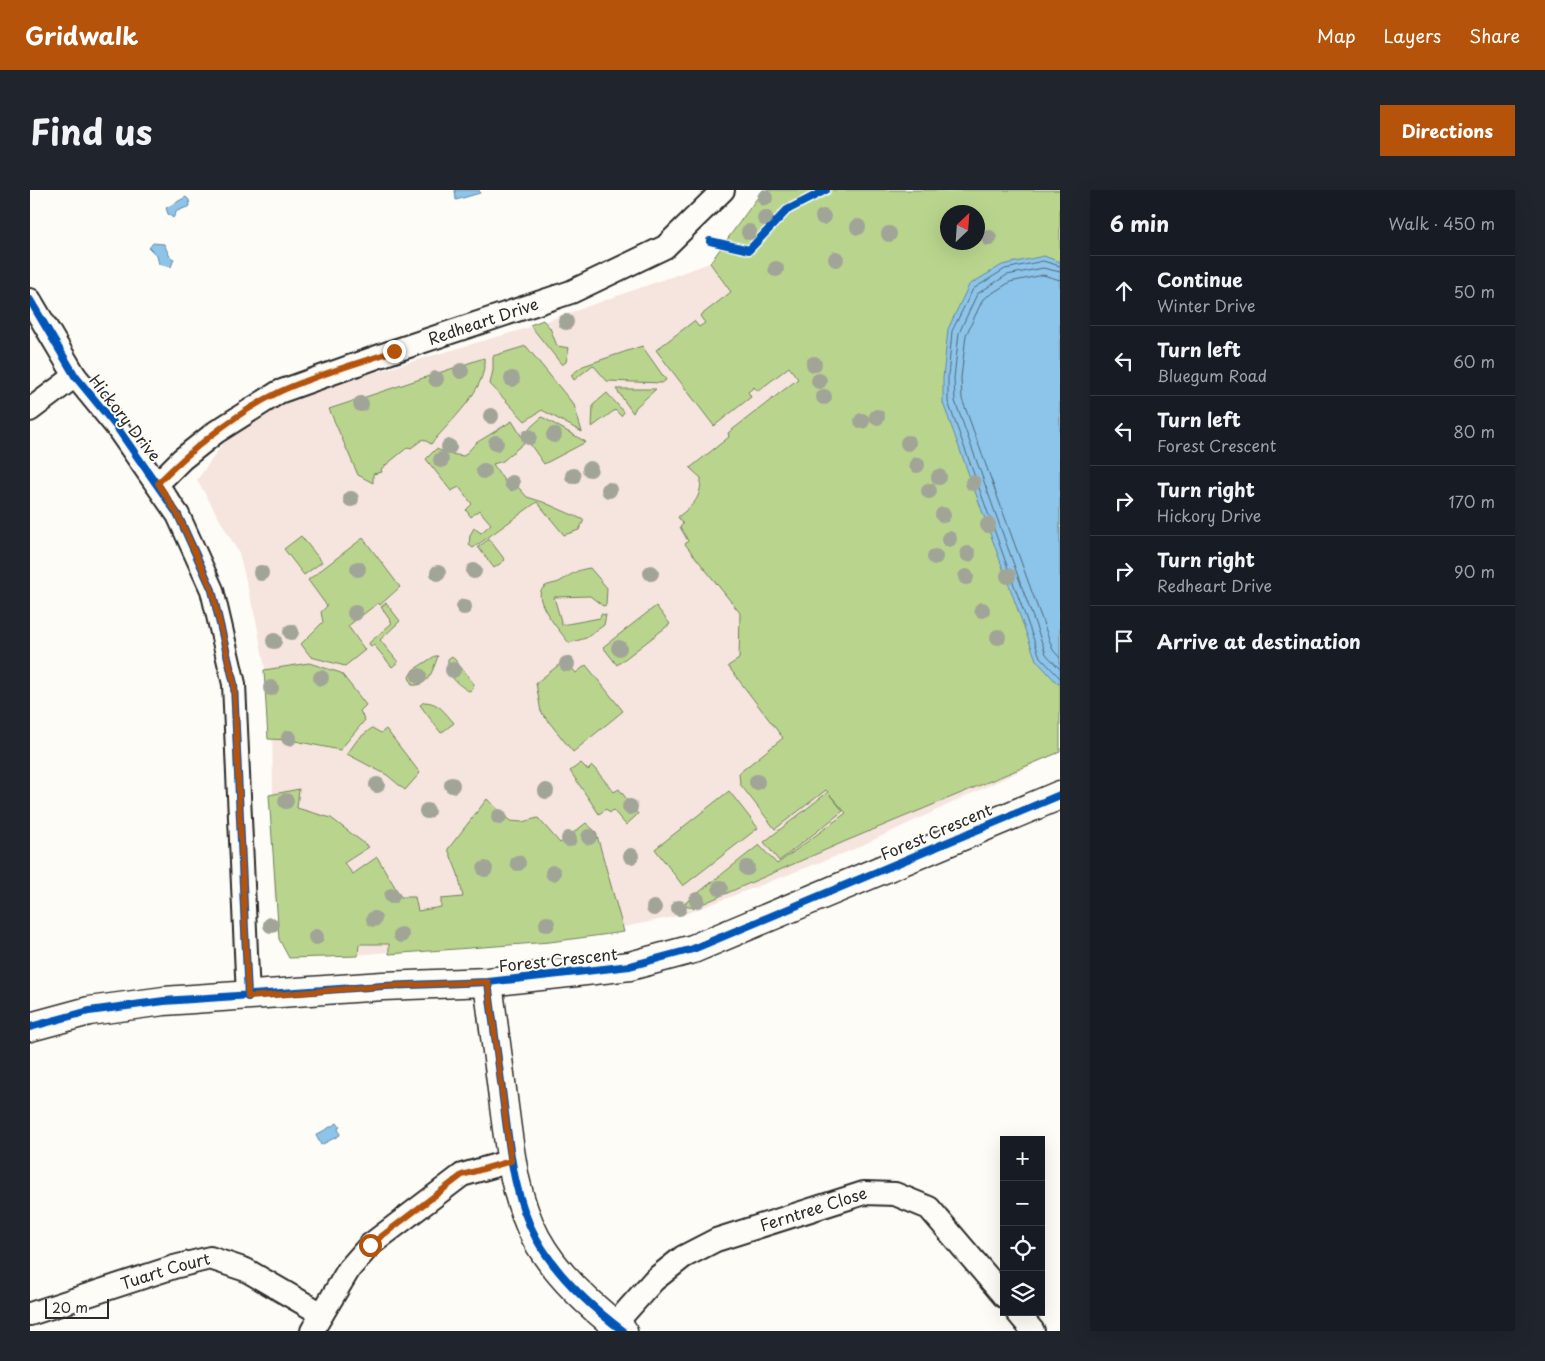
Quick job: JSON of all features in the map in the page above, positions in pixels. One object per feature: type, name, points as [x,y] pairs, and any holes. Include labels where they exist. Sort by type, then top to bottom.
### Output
[{"type":"street","name":"Redheart Drive","points":[[158,483],[182,459],[216,432],[279,392],[394,351],[571,292],[665,247],[723,190]]},
{"type":"street","name":"Hickory Drive","points":[[30,300],[75,376],[116,426],[158,483],[178,515],[212,590],[234,684],[248,997]]},
{"type":"street","points":[[30,410],[75,376]]},
{"type":"street","name":"Forest Crescent","points":[[30,1027],[89,1011],[164,1002],[383,986],[488,982],[630,966],[693,948],[1060,795]]},
{"type":"street","points":[[488,982],[511,1161],[521,1204],[536,1238],[583,1298],[619,1328]]},
{"type":"street","points":[[317,1322],[349,1269],[370,1245],[462,1175],[511,1161]]},
{"type":"street","name":"Ferntree Close","points":[[619,1328],[654,1280],[683,1257],[699,1248],[716,1240],[864,1193],[895,1194],[929,1208],[1000,1291]]},
{"type":"street","name":"Tuart Court","points":[[30,1314],[174,1267],[210,1258],[246,1270],[317,1322]]},
{"type":"street","points":[[1021,1316],[1033,1331]]},
{"type":"shaded area","points":[[710,263],[817,403],[1060,745],[1060,752],[852,850],[683,915],[599,932],[410,950],[324,958],[287,952],[274,896],[272,706],[256,620],[239,553],[197,480],[227,438],[291,397],[524,329]]},
{"type":"green space","points":[[763,190],[1060,190],[1060,752],[846,841],[693,908],[684,904],[759,845],[777,864],[846,813],[830,795],[843,811],[779,861],[764,842],[828,792],[826,790],[775,829],[740,784],[739,773],[783,738],[728,666],[739,659],[740,613],[685,544],[688,541],[680,527],[683,524],[678,517],[696,500],[700,491],[701,478],[690,468],[729,437],[728,433],[798,379],[789,367],[758,391],[754,387],[748,392],[751,397],[714,426],[656,350],[694,321],[699,327],[705,323],[700,316],[731,292],[710,263]]},
{"type":"green space","points":[[543,320],[550,328],[557,346],[569,348],[566,362],[562,365],[530,325]]},
{"type":"green space","points":[[526,346],[574,405],[582,432],[542,410],[525,421],[490,384],[493,356]]},
{"type":"green space","points":[[642,346],[666,380],[662,383],[607,381],[593,365],[574,380],[571,375],[583,366]]},
{"type":"green space","points":[[484,358],[484,370],[474,393],[431,444],[423,439],[411,448],[408,447],[381,469],[382,472],[373,474],[373,483],[358,475],[329,409]]},
{"type":"green space","points":[[616,389],[656,389],[636,407],[633,413]]},
{"type":"green space","points":[[607,393],[624,412],[621,416],[615,410],[592,427],[593,405]]},
{"type":"green space","points":[[542,417],[586,442],[544,464],[523,434]]},
{"type":"green space","points":[[512,421],[525,442],[503,461],[493,464],[511,491],[518,487],[527,497],[584,520],[579,530],[564,535],[537,502],[473,548],[469,545],[470,535],[474,528],[481,533],[491,524],[479,510],[471,517],[466,510],[472,504],[459,487],[451,491],[426,459],[436,449],[464,456],[476,443]]},
{"type":"green space","points":[[301,536],[322,562],[304,575],[284,549]]},
{"type":"green space","points":[[363,538],[400,587],[380,605],[378,603],[348,626],[365,650],[345,666],[311,657],[301,644],[323,622],[321,612],[327,606],[308,580]]},
{"type":"green space","points":[[489,539],[505,560],[494,568],[478,547]]},
{"type":"green space","points":[[590,568],[607,588],[606,605],[603,606],[590,596],[554,597],[562,625],[600,618],[601,614],[606,615],[604,625],[586,638],[569,643],[543,607],[540,592],[544,587],[559,582],[577,571]]},
{"type":"green space","points":[[386,603],[400,621],[380,640],[398,662],[392,667],[374,645],[371,647],[369,643],[392,623],[381,607]]},
{"type":"green space","points":[[656,606],[670,624],[617,665],[603,647]]},
{"type":"green space","points":[[438,656],[426,680],[418,685],[412,685],[409,677],[413,670]]},
{"type":"green space","points":[[452,656],[474,684],[473,689],[469,691],[453,678],[448,665],[448,659]]},
{"type":"green space","points":[[565,660],[576,673],[586,665],[623,711],[573,752],[541,712],[536,683]]},
{"type":"green space","points":[[309,663],[341,673],[366,705],[360,711],[365,720],[340,750],[290,740],[268,739],[264,670]]},
{"type":"green space","points":[[424,702],[438,706],[454,723],[441,733],[420,705]]},
{"type":"green space","points":[[372,728],[381,733],[386,729],[420,773],[405,790],[387,775],[347,754],[358,739]]},
{"type":"green space","points":[[581,763],[588,770],[592,766],[614,792],[619,789],[638,814],[626,825],[613,810],[610,813],[606,809],[599,814],[570,771]]},
{"type":"green space","points":[[299,789],[297,808],[331,818],[369,847],[344,863],[353,874],[377,857],[401,897],[415,897],[418,911],[441,907],[441,899],[463,897],[458,874],[448,849],[487,799],[510,821],[522,822],[538,818],[560,843],[586,823],[596,832],[624,932],[550,942],[389,954],[389,944],[359,944],[358,956],[289,958],[279,939],[269,795]]},
{"type":"green space","points":[[729,791],[758,828],[683,886],[655,849]]},
{"type":"water","points":[[455,190],[479,190],[480,193],[456,200]]},
{"type":"water","points":[[186,197],[189,200],[190,206],[177,211],[173,218],[168,214],[166,208]]},
{"type":"water","points":[[153,243],[164,244],[170,257],[174,259],[171,267],[159,264],[157,256],[149,248]]},
{"type":"water","points":[[1044,256],[1060,262],[1060,683],[1058,684],[1036,660],[943,403],[943,378],[948,329],[969,285],[1002,265]]},
{"type":"water","points":[[337,1123],[340,1127],[338,1128],[340,1135],[321,1145],[316,1135]]},
{"type":"cycle path","points":[[710,241],[749,250],[787,210],[826,190]]},
{"type":"cycle path","points":[[30,300],[75,376],[116,426],[178,515],[212,590],[234,684],[248,997]]},
{"type":"cycle path","points":[[30,1027],[89,1011],[164,1001],[383,986],[488,982],[630,966],[693,949],[1060,795]]},
{"type":"cycle path","points":[[488,982],[511,1157],[518,1190],[529,1222],[536,1238],[553,1265],[586,1300],[623,1331]]},
{"type":"route","points":[[370,1245],[462,1175],[511,1161],[488,982],[383,986],[248,997],[234,684],[212,590],[178,515],[158,483],[182,459],[216,432],[279,392],[394,351]]}]
